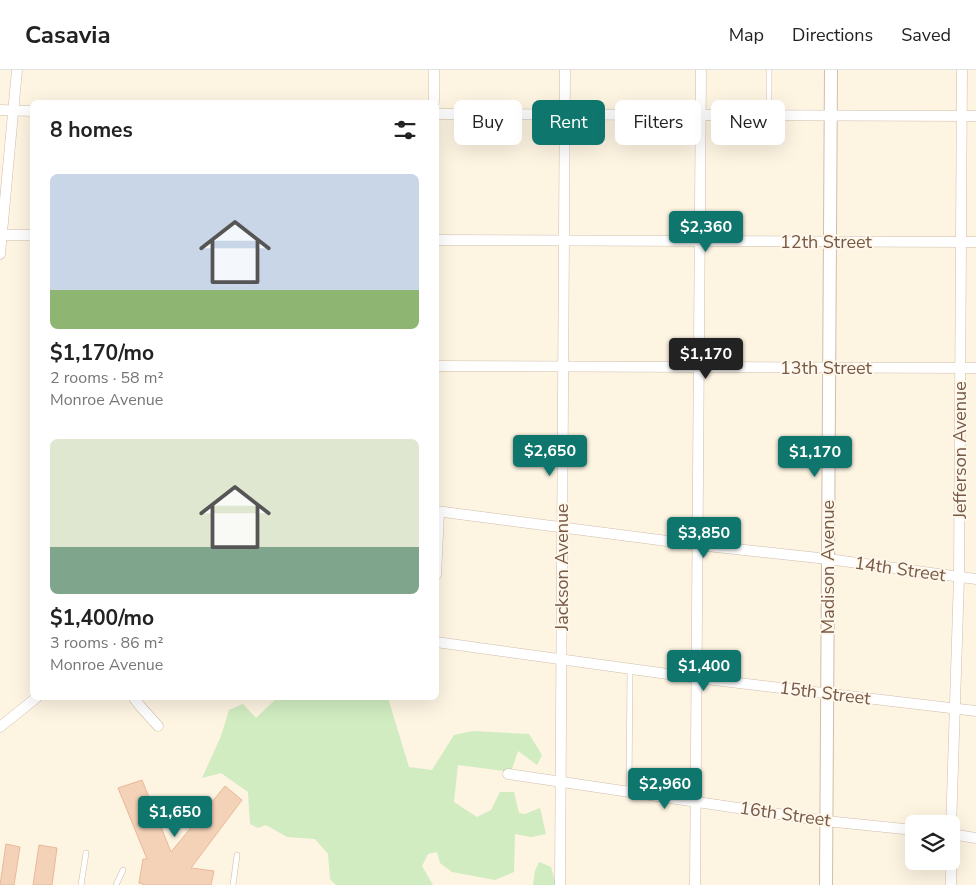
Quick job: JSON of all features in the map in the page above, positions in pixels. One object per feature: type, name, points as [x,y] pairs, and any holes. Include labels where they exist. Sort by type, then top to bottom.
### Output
[{"type":"street","points":[[0,254],[17,70]]},
{"type":"street","points":[[434,70],[434,100]]},
{"type":"street","name":"Jackson Avenue","points":[[565,70],[565,100]]},
{"type":"street","points":[[700,100],[701,70]]},
{"type":"street","name":"Madison Avenue","points":[[826,885],[831,70]]},
{"type":"street","name":"Jefferson Avenue","points":[[951,815],[959,577],[962,70]]},
{"type":"street","points":[[0,110],[30,111]]},
{"type":"street","points":[[439,114],[532,114]]},
{"type":"street","points":[[785,115],[976,116]]},
{"type":"street","name":"Jackson Avenue","points":[[560,885],[565,145]]},
{"type":"street","points":[[695,885],[700,145]]},
{"type":"street","points":[[2,235],[30,235]]},
{"type":"street","name":"12th Street","points":[[439,240],[976,242]]},
{"type":"street","name":"13th Street","points":[[439,366],[976,368]]},
{"type":"street","name":"14th Street","points":[[439,512],[698,545],[828,558],[976,579]]},
{"type":"street","name":"15th Street","points":[[439,642],[697,678],[976,711]]},
{"type":"street","points":[[0,727],[34,700]]},
{"type":"street","points":[[136,700],[158,726]]},
{"type":"street","name":"16th Street","points":[[508,774],[826,821],[905,829]]},
{"type":"street","points":[[960,835],[976,838]]},
{"type":"street","points":[[950,885],[951,870]]},
{"type":"lane","points":[[769,100],[770,70]]},
{"type":"lane","points":[[629,792],[630,668]]},
{"type":"lane","points":[[81,885],[86,853]]},
{"type":"lane","points":[[233,885],[237,855]]},
{"type":"lane","points":[[116,885],[123,870]]},
{"type":"green space","points":[[275,700],[389,700],[409,767],[432,770],[454,735],[473,731],[529,734],[542,755],[537,765],[518,751],[511,772],[458,765],[454,802],[477,817],[491,810],[500,792],[514,792],[519,813],[525,814],[540,808],[546,834],[531,837],[515,834],[514,872],[495,880],[452,872],[440,863],[437,852],[428,854],[422,866],[433,885],[336,885],[330,879],[328,854],[315,839],[287,837],[266,825],[258,828],[250,824],[248,792],[221,773],[202,778],[221,736],[229,710],[243,704],[256,718]]},
{"type":"green space","points":[[539,862],[551,867],[556,885],[533,885],[535,871]]},
{"type":"building","points":[[142,780],[171,852],[225,786],[242,800],[191,868],[214,871],[211,885],[143,885],[139,883],[143,859],[147,859],[118,788]]},
{"type":"building","points":[[6,844],[20,847],[14,885],[0,885]]},
{"type":"building","points":[[39,845],[57,848],[52,885],[33,885]]}]
